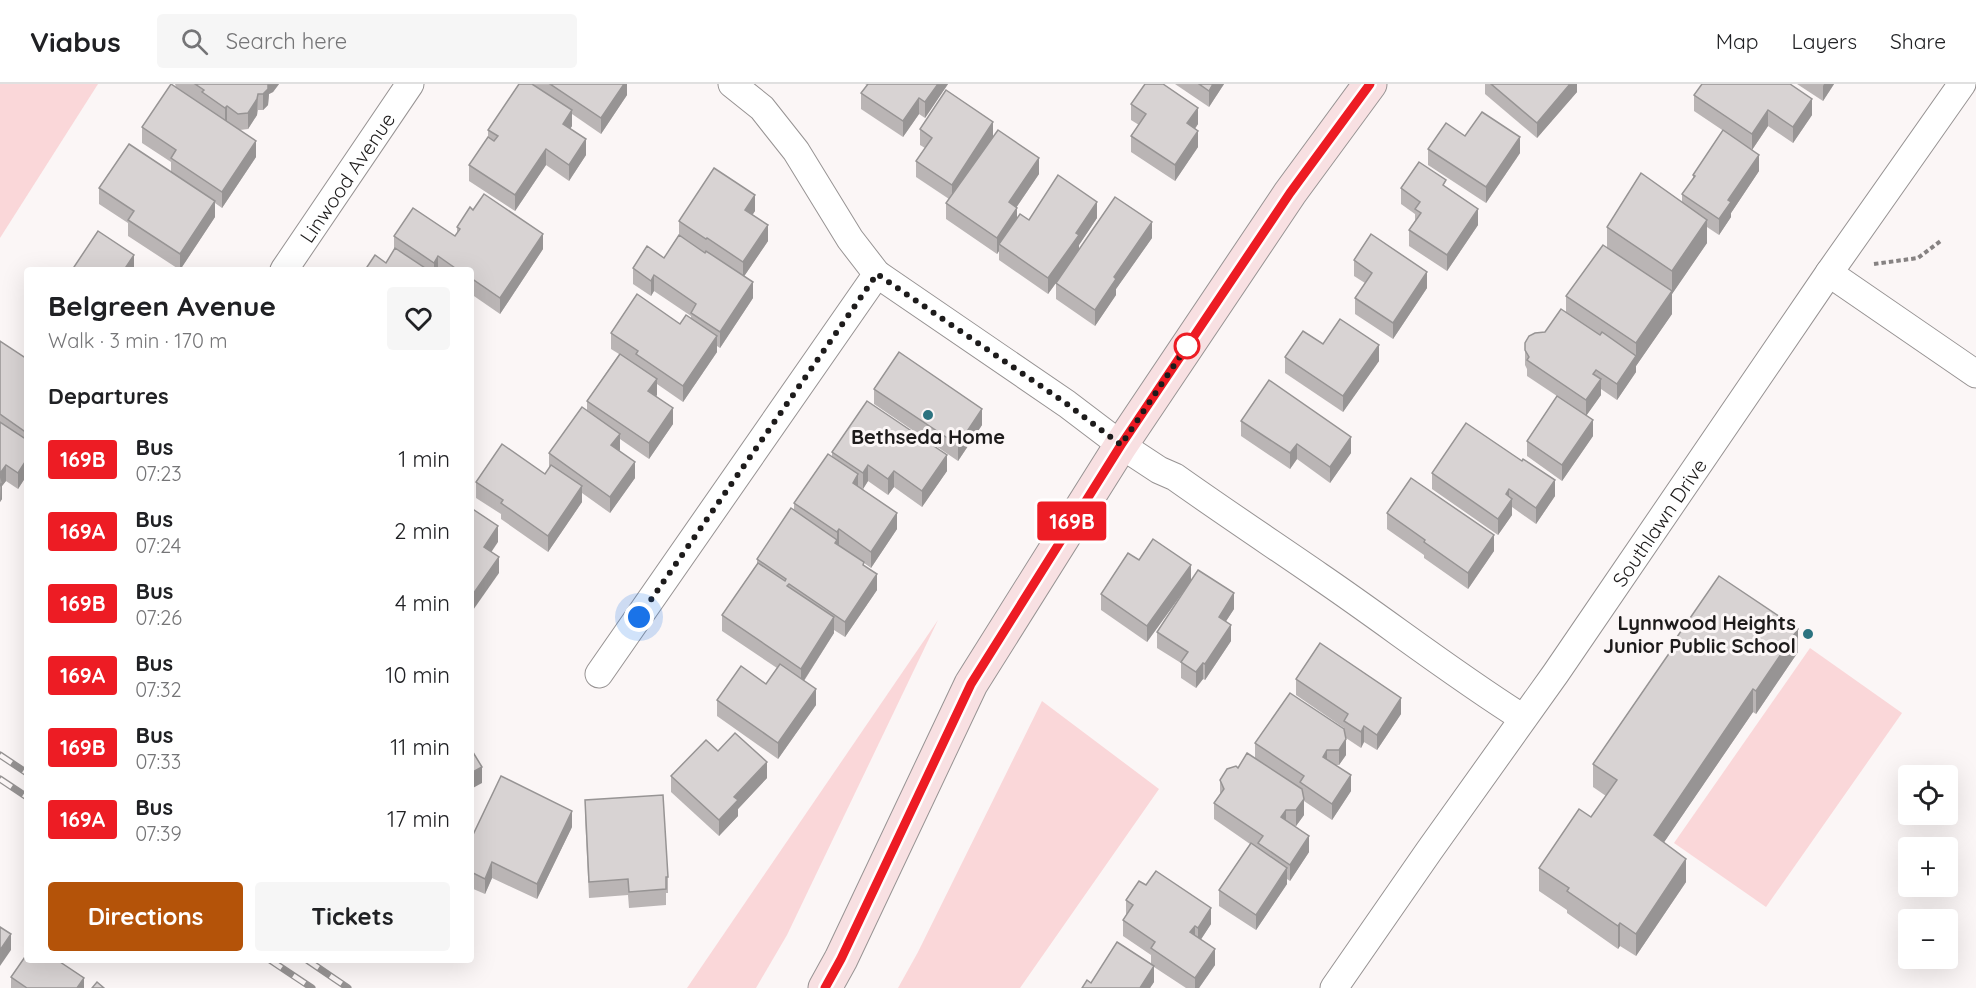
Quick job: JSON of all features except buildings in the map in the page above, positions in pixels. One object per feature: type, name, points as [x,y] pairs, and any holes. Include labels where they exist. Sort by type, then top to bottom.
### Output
[{"type":"street","name":"Linwood Avenue","points":[[286,267],[410,84]]},
{"type":"street","points":[[732,84],[762,108],[796,151],[850,238],[877,274],[1067,404],[1121,445],[1159,470],[1176,477],[1479,690],[1523,718]]},
{"type":"street","points":[[825,988],[841,959],[971,684],[1121,445],[1290,193],[1370,84]]},
{"type":"street","name":"Southlawn Drive","points":[[1334,988],[1616,587],[1829,273],[1962,84]]},
{"type":"street","points":[[1829,273],[1976,374]]},
{"type":"street","points":[[599,674],[877,274]]},
{"type":"path","points":[[1874,264],[1918,258],[1942,240]]},
{"type":"shaded area","points":[[0,84],[98,84],[0,238]]},
{"type":"shaded area","points":[[938,620],[787,935],[756,988],[687,988]]},
{"type":"shaded area","points":[[1810,648],[1902,713],[1766,907],[1674,843]]},
{"type":"shaded area","points":[[1042,701],[1159,789],[1020,988],[898,988],[918,952]]},
{"type":"railway","points":[[0,755],[24,771]]},
{"type":"railway","points":[[0,779],[24,795]]},
{"type":"railway","points":[[274,963],[312,988]]},
{"type":"railway","points":[[311,963],[348,988]]},
{"type":"bus line","name":"169B","points":[[825,988],[841,959],[971,684],[1101,474],[1290,193],[1370,84]]},
{"type":"place","name":"Bethseda Home","points":[[928,415]]},
{"type":"place","name":"Lynnwood Heights Junior Public School","points":[[1808,634]]},
{"type":"route","points":[[639,617],[877,274],[1067,404],[1121,445],[1187,346]]}]
